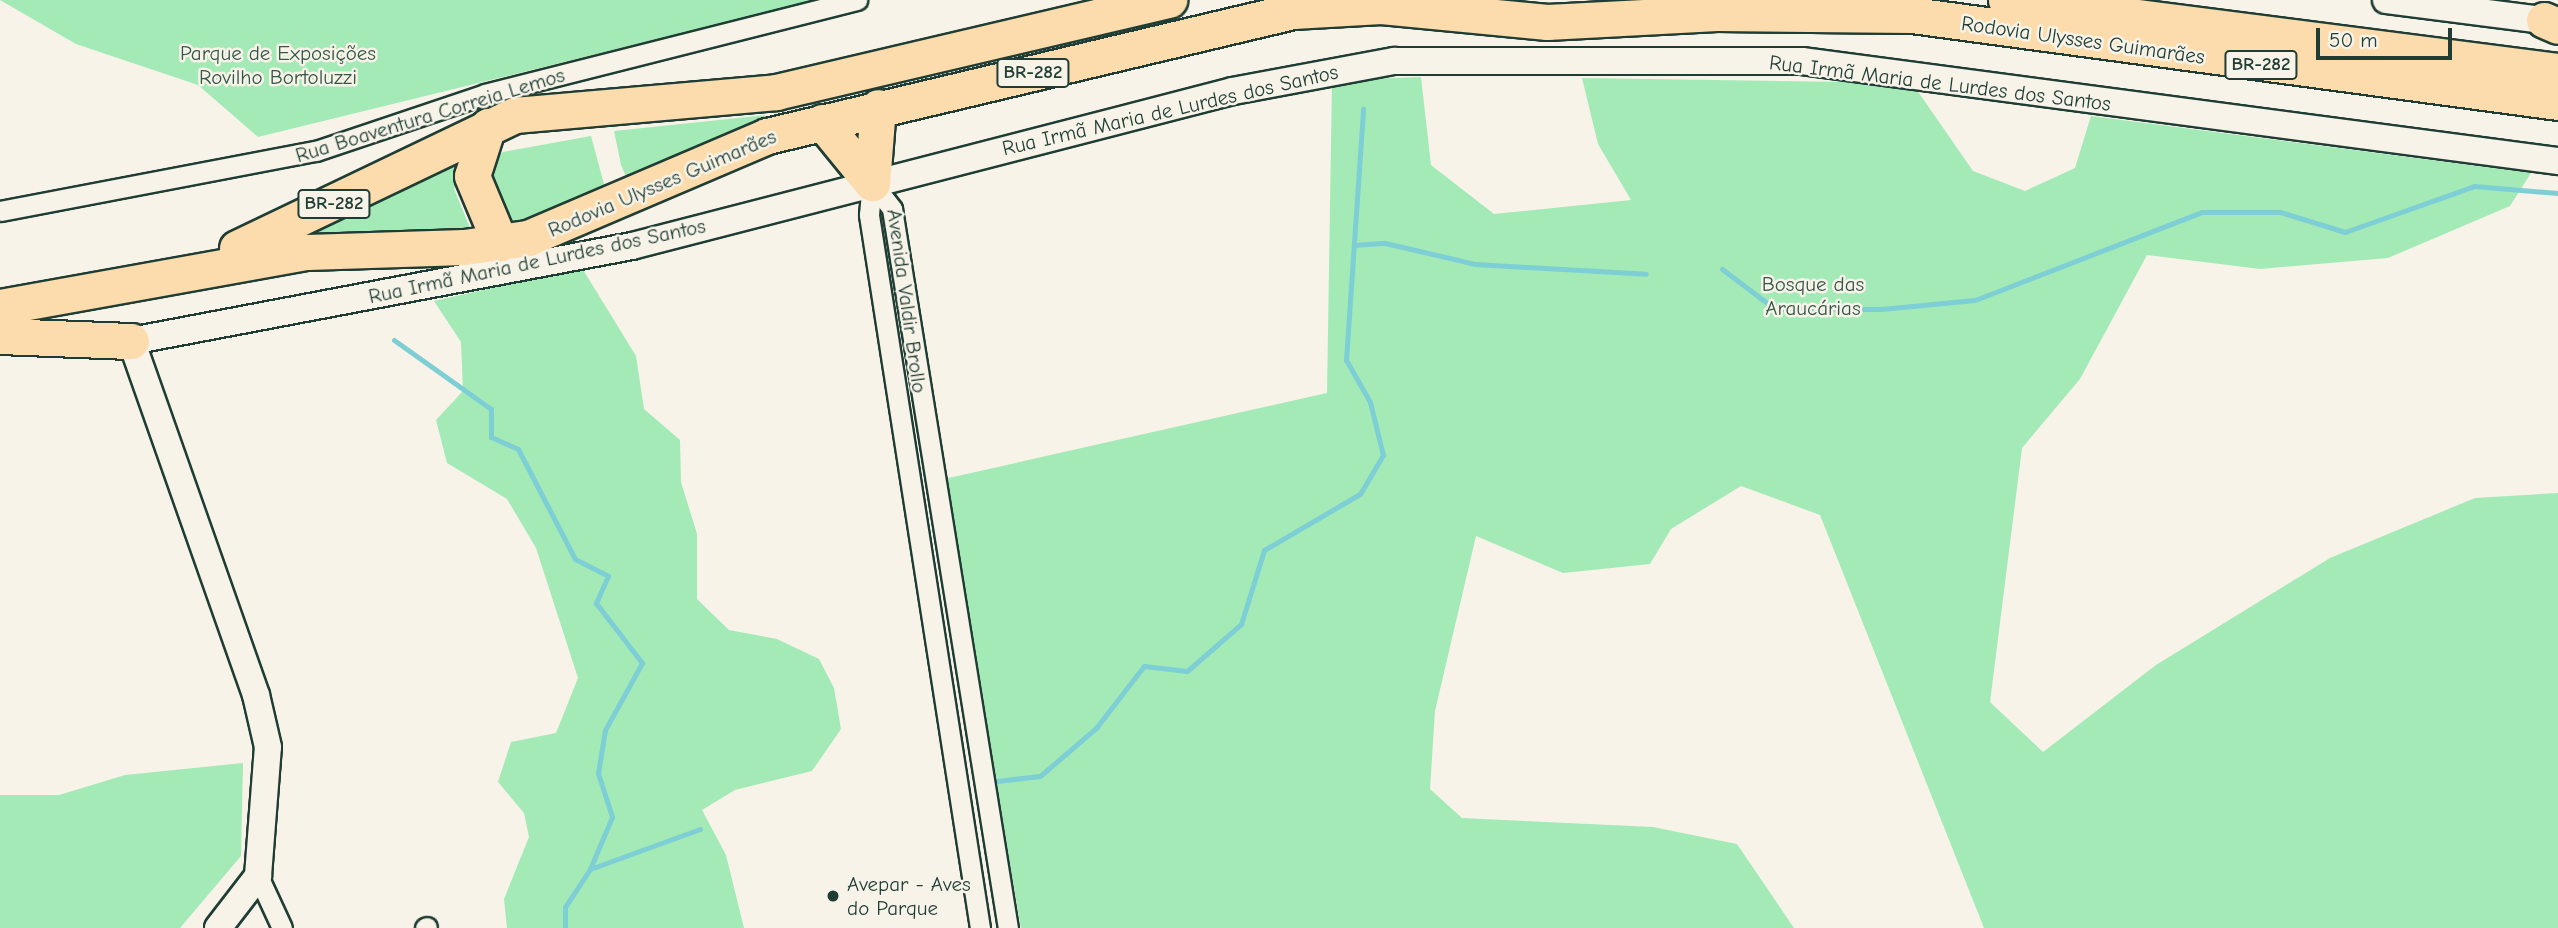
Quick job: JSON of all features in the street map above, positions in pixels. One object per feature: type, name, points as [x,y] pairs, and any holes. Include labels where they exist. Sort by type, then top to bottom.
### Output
[{"type":"highway","name":"Rodovia Ulysses Guimarães","points":[[175,271],[281,231],[488,126],[553,108],[776,92],[1169,0]]},
{"type":"highway","name":"Rodovia Ulysses Guimarães","points":[[2006,0],[2558,71]]},
{"type":"highway","name":"Rodovia Ulysses Guimarães","points":[[0,307],[175,271],[307,252],[500,243],[564,226],[767,136],[878,107],[1245,27],[1293,11],[1381,6],[1912,15],[2558,103]]},
{"type":"highway","points":[[872,183],[878,107]]},
{"type":"highway","points":[[822,122],[872,183]]},
{"type":"highway","points":[[488,126],[472,176],[500,243]]},
{"type":"highway","points":[[0,336],[131,341]]},
{"type":"street","name":"Rua Boaventura Correia Lemos","points":[[0,211],[316,150],[485,94],[857,0]]},
{"type":"street","points":[[2386,0],[2553,23]]},
{"type":"street","name":"Rua Irmã Maria de Lurdes dos Santos","points":[[131,341],[632,246],[872,183],[1332,71],[1394,61],[1548,57],[1802,61],[2197,118],[2558,160]]},
{"type":"street","name":"Avenida Valdir Brollo","points":[[872,183],[869,215],[980,928]]},
{"type":"street","name":"Avenida Valdir Brollo","points":[[872,183],[892,209],[1008,928]]},
{"type":"street","points":[[131,341],[256,695],[268,747],[258,876],[282,928]]},
{"type":"street","points":[[218,928],[258,876]]},
{"type":"green space","name":"Parque de Exposições Rovilho Bortoluzzi","points":[[0,0],[817,0],[258,137],[198,85],[76,44]]},
{"type":"green space","name":"Bosque das Araucárias","points":[[1421,77],[1431,165],[1494,214],[1631,200],[1598,144],[1582,78],[1912,83],[1973,171],[2025,191],[2075,168],[2091,116],[2531,173],[2510,206],[2388,258],[2260,269],[2147,255],[2080,379],[2022,448],[1990,702],[2043,752],[2156,665],[2330,558],[2475,498],[2558,493],[2558,928],[1984,928],[1820,515],[1741,486],[1671,529],[1650,564],[1563,573],[1476,536],[1435,711],[1430,789],[1462,818],[1653,827],[1737,844],[1794,928],[1021,928],[944,479],[1327,393],[1332,80]]},
{"type":"green space","points":[[766,115],[632,190],[621,165],[614,131]]},
{"type":"green space","points":[[591,136],[608,199],[519,224],[502,217],[488,167],[503,152]]},
{"type":"green space","points":[[465,160],[454,189],[473,235],[274,247]]},
{"type":"green space","points":[[582,268],[636,356],[644,409],[680,440],[681,482],[697,534],[697,599],[729,630],[777,639],[819,659],[834,688],[841,729],[812,771],[735,790],[702,810],[726,855],[744,928],[507,928],[504,899],[529,837],[524,813],[498,782],[511,742],[556,733],[578,678],[536,548],[507,499],[447,463],[436,420],[463,391],[461,342],[434,301]]},
{"type":"green space","points":[[243,763],[241,856],[180,928],[0,928],[0,795],[59,795],[125,775]]},
{"type":"waterway","points":[[997,781],[1040,776],[1096,728],[1144,666],[1187,671],[1241,624],[1264,550],[1360,494],[1383,455],[1370,402],[1346,360],[1363,109]]},
{"type":"waterway","points":[[1722,269],[1775,309],[1881,309],[1975,300],[2202,212],[2280,212],[2345,232],[2474,186],[2558,193]]},
{"type":"waterway","points":[[1354,245],[1385,243],[1475,264],[1646,274]]},
{"type":"waterway","points":[[394,340],[491,409],[491,437],[518,449],[575,559],[608,576],[596,603],[642,663],[605,730],[598,773],[612,817],[590,869],[565,907],[565,928]]},
{"type":"waterway","points":[[590,869],[700,829]]},
{"type":"place","name":"Avepar - Aves do Parque","points":[[833,896]]}]
